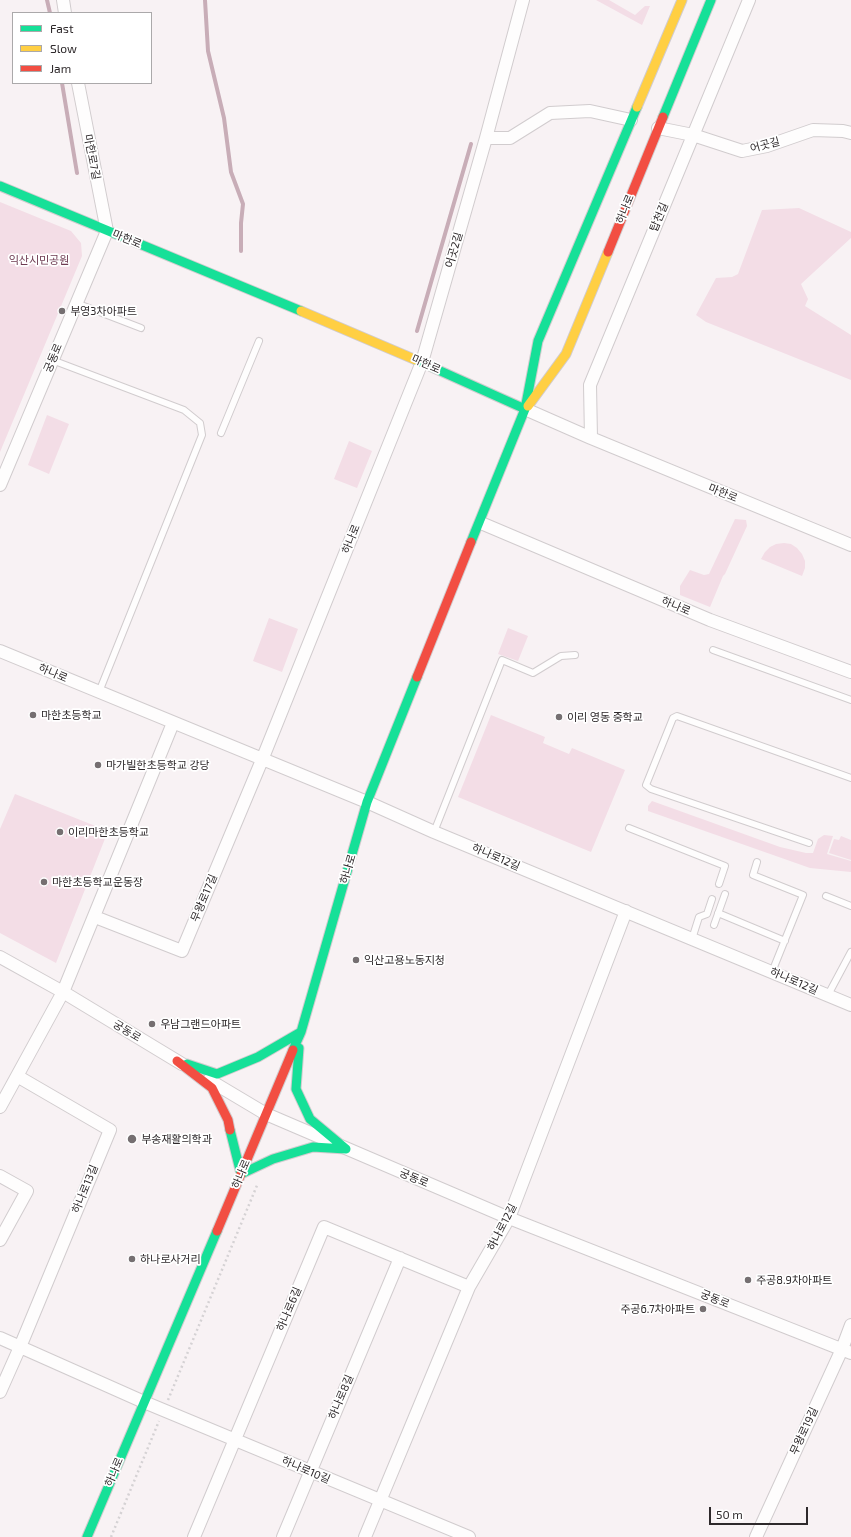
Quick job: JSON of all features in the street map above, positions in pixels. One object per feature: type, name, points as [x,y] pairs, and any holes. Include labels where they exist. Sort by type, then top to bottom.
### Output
[{"type":"street","points":[[63,0],[65,12]]},
{"type":"street","name":"어곳2길","points":[[422,362],[486,138],[523,0]]},
{"type":"street","name":"하나로","points":[[87,1537],[301,1032],[367,802],[481,523],[525,410],[538,341],[682,0]]},
{"type":"street","name":"하나로","points":[[525,410],[566,354],[711,0]]},
{"type":"street","name":"탑천길","points":[[591,438],[590,385],[749,0]]},
{"type":"street","name":"마한로7길","points":[[78,84],[106,231]]},
{"type":"street","points":[[486,138],[510,138],[550,113],[590,111],[632,120]]},
{"type":"street","name":"어곳길","points":[[658,128],[693,135],[742,151],[767,146],[813,130],[842,131],[851,133]]},
{"type":"street","name":"마한로","points":[[0,186],[422,362],[525,410],[591,438],[851,545]]},
{"type":"street","name":"궁동로","points":[[0,485],[106,231]]},
{"type":"street","name":"하나로","points":[[262,760],[422,362]]},
{"type":"street","name":"하나로","points":[[481,523],[710,620],[851,672]]},
{"type":"street","name":"하나로","points":[[0,651],[367,802]]},
{"type":"street","points":[[0,1106],[62,992],[95,916],[173,723]]},
{"type":"street","name":"무왕로17길","points":[[95,916],[182,951],[262,760]]},
{"type":"street","name":"하나로12길","points":[[367,802],[434,832],[851,1004]]},
{"type":"street","name":"하나로12길","points":[[365,1537],[469,1287],[509,1218],[626,911]]},
{"type":"street","name":"궁동로","points":[[0,957],[62,992],[266,1114],[509,1218],[846,1351]]},
{"type":"street","points":[[177,1060],[217,1074],[258,1057],[301,1032]]},
{"type":"street","points":[[301,1032],[296,1089],[310,1119],[346,1148]]},
{"type":"street","points":[[177,1060],[212,1088],[228,1120],[241,1174],[267,1161],[313,1147],[346,1148]]},
{"type":"street","name":"하나로13길","points":[[17,1076],[110,1130],[20,1347]]},
{"type":"street","points":[[0,1176],[27,1191],[0,1240]]},
{"type":"street","name":"하나로6길","points":[[194,1537],[324,1227],[469,1287]]},
{"type":"street","name":"하나로8길","points":[[283,1537],[400,1258]]},
{"type":"street","name":"무왕로19길","points":[[756,1537],[846,1351],[851,1324]]},
{"type":"street","points":[[0,1338],[144,1402]]},
{"type":"street","points":[[0,1392],[20,1347]]},
{"type":"street","name":"하나로10길","points":[[144,1402],[469,1537]]},
{"type":"lane","points":[[76,303],[141,328]]},
{"type":"lane","points":[[221,433],[259,341]]},
{"type":"lane","points":[[52,360],[184,410],[200,422],[202,435],[99,692]]},
{"type":"lane","points":[[713,650],[851,700]]},
{"type":"lane","points":[[434,832],[502,660],[533,673],[561,656],[575,656]]},
{"type":"lane","points":[[809,843],[651,789],[646,785],[673,718],[677,716],[851,778]]},
{"type":"lane","points":[[629,828],[725,866],[719,884]]},
{"type":"lane","points":[[757,862],[752,875],[803,895],[772,972]]},
{"type":"lane","points":[[714,925],[725,894]]},
{"type":"lane","points":[[826,896],[851,906]]},
{"type":"lane","points":[[692,938],[699,917],[707,914],[712,900]]},
{"type":"lane","points":[[718,913],[785,940]]},
{"type":"lane","points":[[828,995],[851,952]]},
{"type":"path","points":[[111,1537],[267,1161]]},
{"type":"green space","points":[[596,0],[609,0],[635,15],[645,6],[650,6],[642,25]]},
{"type":"green space","name":"익산시민공원","points":[[0,202],[71,231],[81,243],[82,256],[0,452]]},
{"type":"green space","points":[[799,208],[851,232],[851,238],[801,284],[808,299],[805,306],[851,335],[851,380],[706,322],[696,315],[716,278],[732,277],[738,274],[762,210]]},
{"type":"green space","points":[[47,415],[69,424],[49,474],[28,465]]},
{"type":"green space","points":[[349,441],[372,451],[357,488],[334,479]]},
{"type":"green space","points":[[735,519],[746,520],[747,526],[710,607],[680,595],[680,586],[690,570],[704,575],[709,574]]},
{"type":"green space","points":[[776,544],[791,544],[802,554],[805,561],[805,568],[802,576],[761,559],[770,547]]},
{"type":"green space","points":[[269,618],[298,629],[282,672],[253,661]]},
{"type":"green space","points":[[508,628],[528,636],[518,661],[498,654]]},
{"type":"green space","points":[[491,715],[545,737],[543,743],[569,754],[572,748],[625,770],[591,852],[458,797]]},
{"type":"green space","name":"마한초등학교운동장","points":[[15,794],[108,831],[56,963],[0,933],[0,829]]},
{"type":"green space","points":[[652,801],[780,847],[806,853],[813,853],[818,839],[824,835],[833,836],[827,854],[851,861],[851,872],[810,868],[648,811],[648,806]]},
{"type":"green space","points":[[841,836],[851,840],[851,860],[829,853],[834,839],[839,840]]},
{"type":"waterway","points":[[47,0],[50,12]]},
{"type":"waterway","points":[[205,0],[208,51],[224,118],[231,172],[243,204],[241,251]]},
{"type":"waterway","points":[[62,84],[77,173]]},
{"type":"waterway","points":[[417,331],[471,144]]},
{"type":"traffic: fast","points":[[663,117],[711,0]]},
{"type":"traffic: fast","points":[[471,542],[525,409],[538,341],[637,107]]},
{"type":"traffic: fast","points":[[0,186],[301,311]]},
{"type":"traffic: fast","points":[[416,360],[525,409]]},
{"type":"traffic: fast","points":[[293,1050],[301,1032],[367,802],[417,677]]},
{"type":"traffic: fast","points":[[187,1064],[217,1074],[258,1057],[301,1032]]},
{"type":"traffic: fast","points":[[299,1048],[296,1089],[310,1119],[346,1149]]},
{"type":"traffic: fast","points":[[230,1130],[241,1174],[273,1159],[313,1147],[346,1149]]},
{"type":"traffic: fast","points":[[87,1537],[217,1231]]},
{"type":"traffic: slow","points":[[637,107],[682,0]]},
{"type":"traffic: slow","points":[[528,406],[566,354],[608,252]]},
{"type":"traffic: slow","points":[[301,311],[416,360]]},
{"type":"traffic: jam","points":[[608,252],[663,117]]},
{"type":"traffic: jam","points":[[417,677],[471,542]]},
{"type":"traffic: jam","points":[[217,1231],[293,1050]]},
{"type":"traffic: jam","points":[[177,1061],[212,1088],[228,1120],[230,1130]]},
{"type":"place","name":"부영3차아파트","points":[[62,311]]},
{"type":"place","name":"마한초등학교","points":[[33,715]]},
{"type":"place","name":"이리 영동 중학교","points":[[559,717]]},
{"type":"place","name":"마가빌한초등학교 강당","points":[[98,765]]},
{"type":"place","name":"이리마한초등학교","points":[[60,832]]},
{"type":"place","name":"마한초등학교운동장","points":[[44,882]]},
{"type":"place","name":"익산고용노동지청","points":[[356,960]]},
{"type":"place","name":"우남그랜드아파트","points":[[152,1024]]},
{"type":"place","name":"부송재활의학과","points":[[132,1139]]},
{"type":"place","name":"하나로사거리","points":[[132,1259]]},
{"type":"place","name":"주공8.9차아파트","points":[[748,1280]]},
{"type":"place","name":"주공6.7차아파트","points":[[703,1309]]}]
